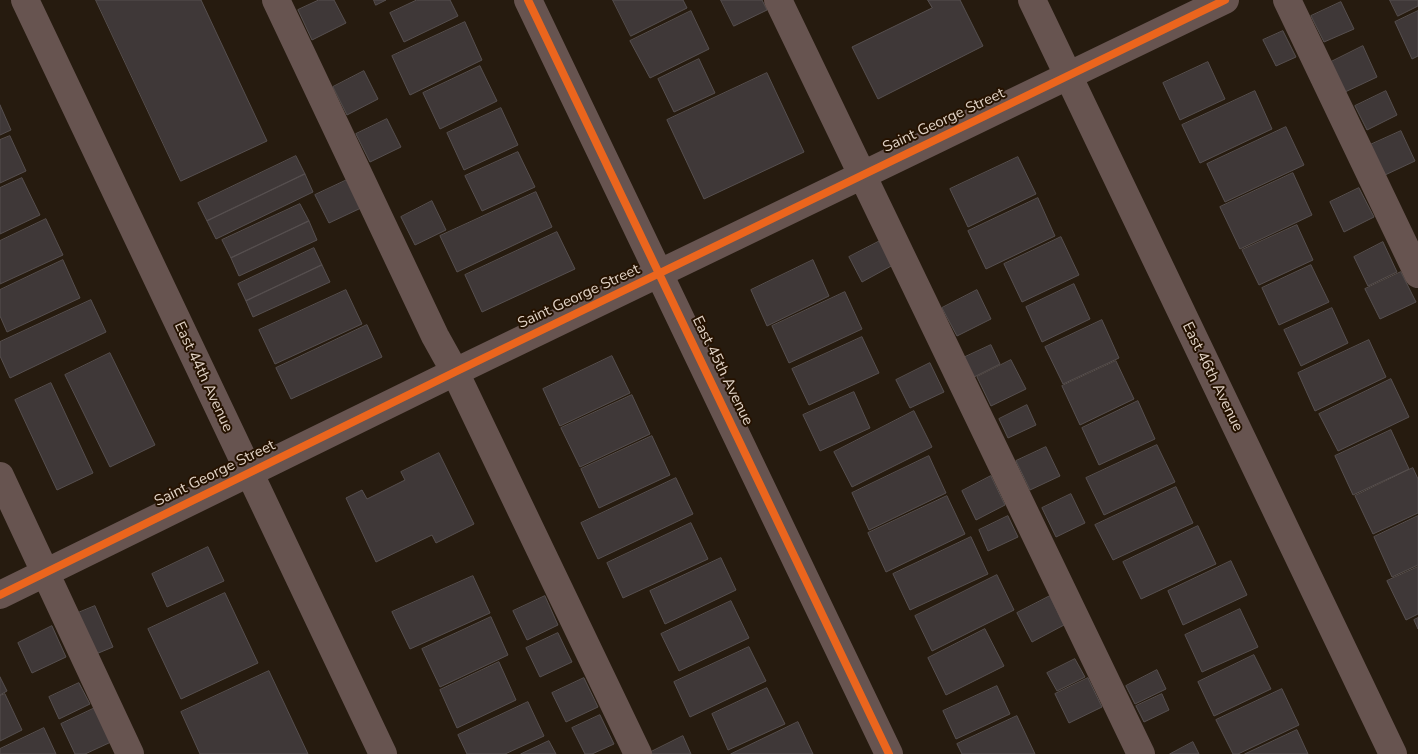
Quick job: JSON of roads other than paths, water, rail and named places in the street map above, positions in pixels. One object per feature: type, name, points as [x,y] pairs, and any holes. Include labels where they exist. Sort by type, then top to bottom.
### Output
[{"type":"street","name":"East 44th Avenue","points":[[25,0],[383,754]]},
{"type":"street","points":[[276,0],[435,336],[455,372],[638,754]]},
{"type":"street","name":"East 45th Avenue","points":[[528,0],[889,754]]},
{"type":"street","points":[[778,0],[1141,754]]},
{"type":"street","name":"East 46th Avenue","points":[[1032,0],[1393,754]]},
{"type":"street","name":"Saint George Street","points":[[0,595],[249,472],[1225,0]]},
{"type":"street","points":[[1287,0],[1418,274]]},
{"type":"street","points":[[0,476],[130,754]]}]
